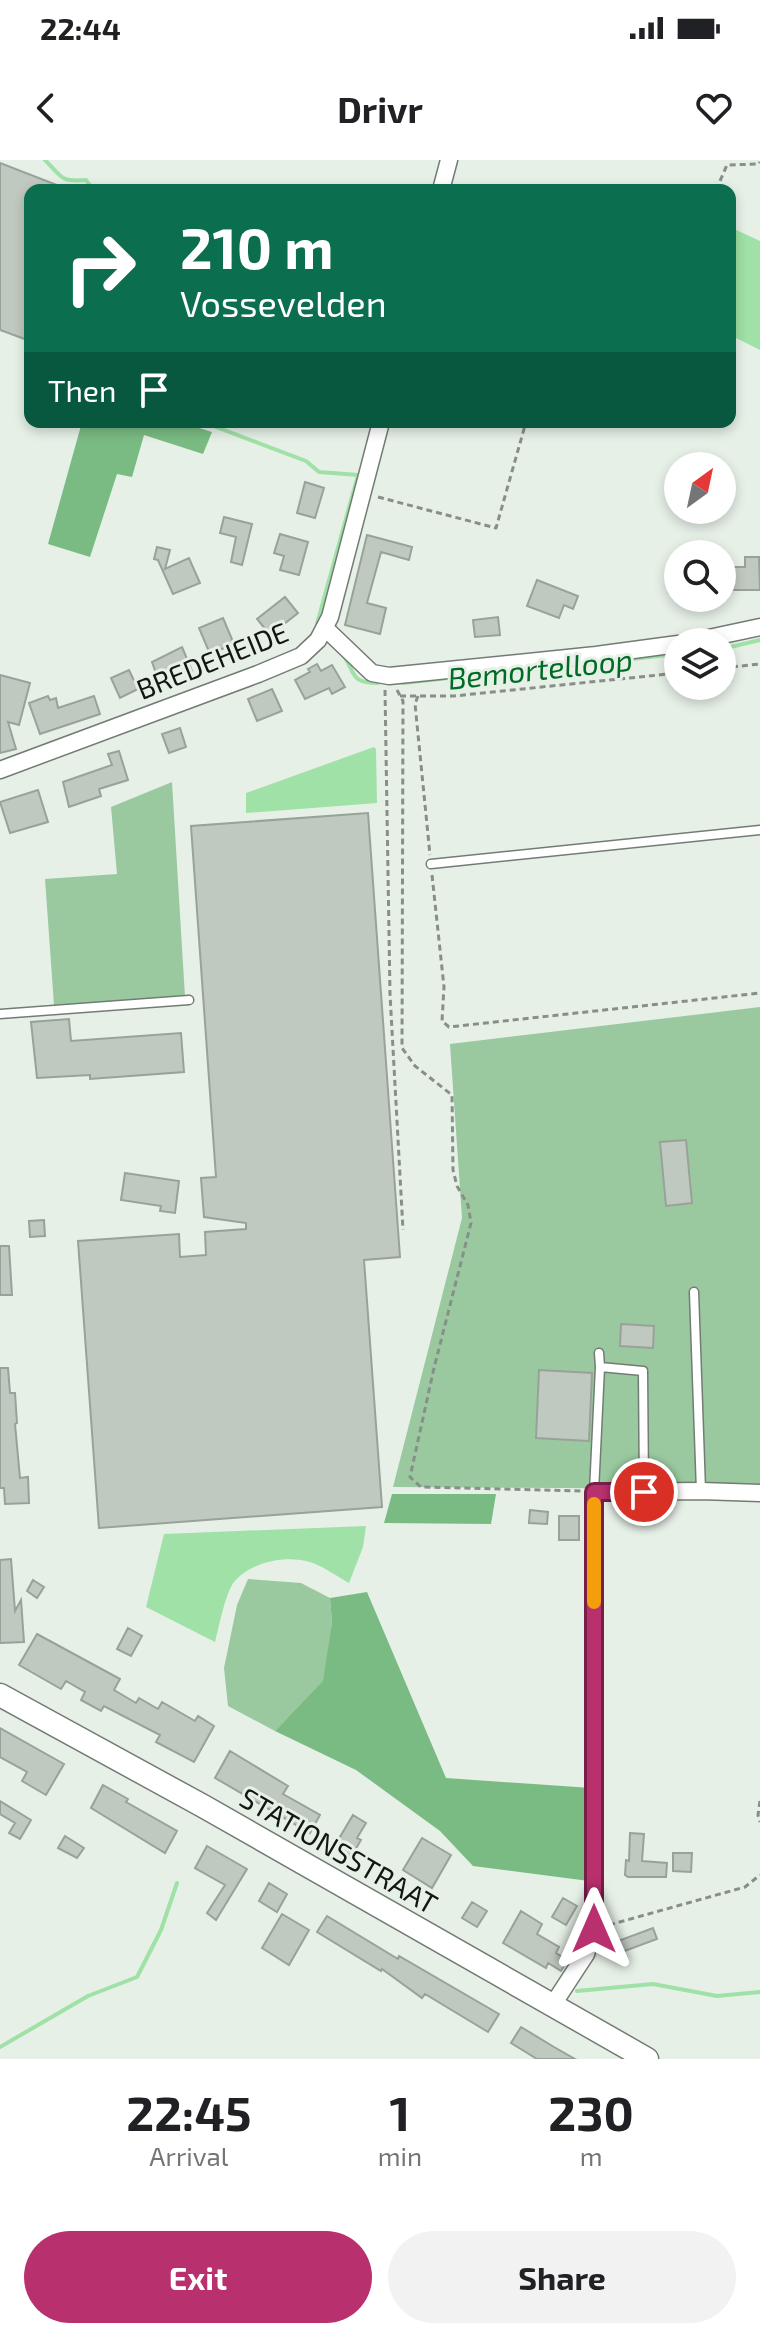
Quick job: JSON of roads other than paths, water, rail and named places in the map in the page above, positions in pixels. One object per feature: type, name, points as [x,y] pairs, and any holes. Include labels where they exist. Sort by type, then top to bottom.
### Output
[{"type":"street","points":[[443,184],[449,160]]},
{"type":"street","name":"BREDEHEIDE","points":[[0,770],[301,656],[318,640],[325,628],[379,428]]},
{"type":"street","points":[[736,632],[760,627]]},
{"type":"street","points":[[325,628],[372,673],[384,676],[664,646]]},
{"type":"street","points":[[552,2006],[586,1954],[594,1929],[594,1492],[760,1493]]},
{"type":"street","name":"STATIONSSTRAAT","points":[[0,1695],[177,1791],[647,2059]]},
{"type":"lane","points":[[431,864],[760,830]]},
{"type":"lane","points":[[0,1014],[189,1000]]},
{"type":"lane","points":[[694,1292],[701,1491]]},
{"type":"lane","points":[[594,1492],[599,1353]]},
{"type":"lane","points":[[600,1367],[643,1371],[644,1492]]},
{"type":"waterway","name":"Bemortelloop","points":[[45,160],[62,178],[86,180],[89,184]]},
{"type":"waterway","name":"Bemortelloop","points":[[219,428],[306,461],[319,472],[358,475],[317,624]]},
{"type":"waterway","name":"Bemortelloop","points":[[736,646],[760,640]]},
{"type":"waterway","name":"Bemortelloop","points":[[344,656],[359,679],[378,683]]},
{"type":"waterway","name":"Bemortelloop","points":[[613,661],[664,656]]},
{"type":"waterway","name":"Bemortelloop","points":[[403,683],[485,674]]},
{"type":"waterway","points":[[0,2047],[88,1996],[137,1977],[161,1930],[177,1883]]},
{"type":"waterway","points":[[577,1991],[653,1984],[717,1996],[760,1992]]}]
